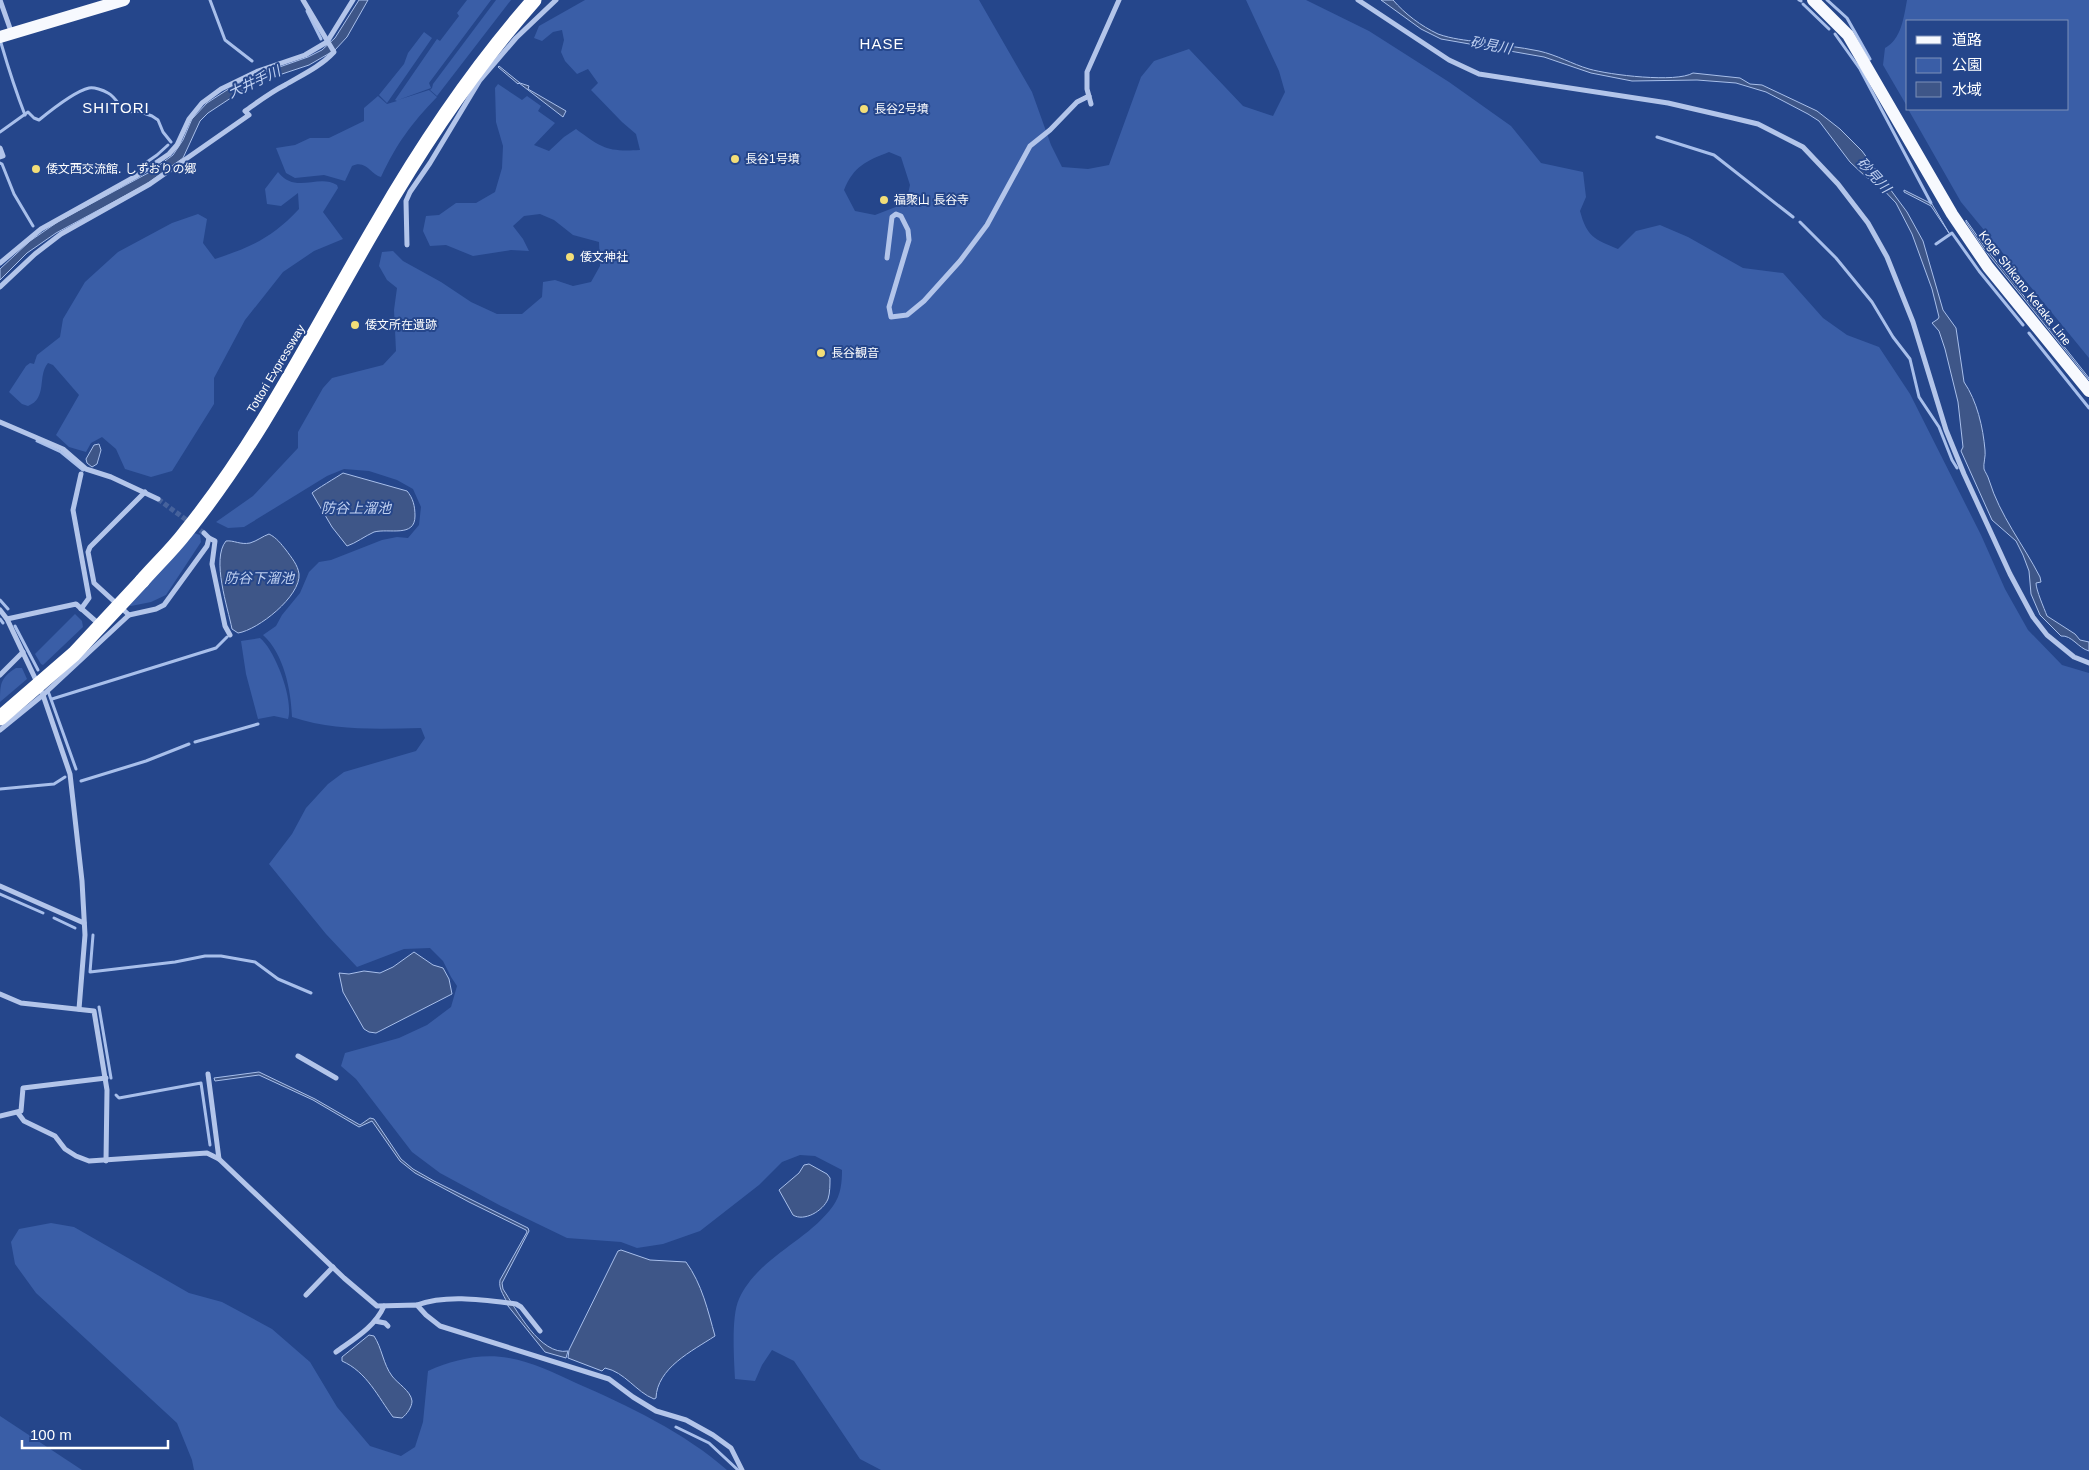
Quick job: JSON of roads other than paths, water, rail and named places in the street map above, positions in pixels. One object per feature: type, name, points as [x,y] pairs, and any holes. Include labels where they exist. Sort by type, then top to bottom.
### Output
[{"type":"highway","name":"Tottori Expressway","points":[[0,718],[74,654],[140,579],[179,530],[210,487],[269,395],[412,152],[478,56],[525,0]]},
{"type":"highway","name":"Tottori Expressway","points":[[0,711],[70,650],[185,534],[247,446],[417,157],[483,61],[534,0]]},
{"type":"main road","points":[[6,36],[124,0]]},
{"type":"main road","name":"Koge Shikano Ketaka Line","points":[[1813,0],[1848,35],[1952,214],[1988,267],[2089,391]]},
{"type":"street","points":[[0,0],[6,36]]},
{"type":"street","points":[[0,287],[34,254],[61,234],[150,184],[249,115],[245,111],[283,86],[310,72],[328,58],[334,52],[303,0]]},
{"type":"street","points":[[0,263],[40,229],[138,175],[169,154],[177,145],[189,119],[202,103],[221,89],[258,71],[304,55],[327,42],[353,0]]},
{"type":"street","points":[[407,245],[406,201],[410,192],[430,164],[480,80],[516,38],[556,0]]},
{"type":"street","points":[[1091,104],[1087,80],[1090,62],[1119,0]]},
{"type":"street","points":[[1358,0],[1449,60],[1479,74],[1668,103],[1758,124],[1802,148],[1838,184],[1868,223],[1887,257],[1913,322],[1953,448],[2010,574],[2032,617],[2047,635],[2074,656],[2089,663]]},
{"type":"street","points":[[886,258],[892,217],[896,214],[901,216],[908,230],[909,240],[889,307],[891,317],[907,315],[924,301],[960,262],[987,225],[1030,146],[1050,130],[1077,102],[1089,96]]},
{"type":"street","points":[[0,148],[3,156],[0,157]]},
{"type":"street","points":[[0,422],[63,449],[86,469],[111,477],[158,499]]},
{"type":"street","points":[[81,474],[74,510],[89,598],[81,609]]},
{"type":"street","points":[[129,614],[94,583],[88,552],[90,547],[145,492]]},
{"type":"street","points":[[204,533],[215,542],[212,564],[225,626],[230,635]]},
{"type":"street","points":[[0,730],[110,634],[129,614],[164,606],[207,546],[209,538]]},
{"type":"street","points":[[7,619],[76,604],[110,634]]},
{"type":"street","points":[[0,610],[7,619],[43,694],[70,774],[82,881],[85,935],[79,1009]]},
{"type":"street","points":[[0,675],[23,652]]},
{"type":"street","points":[[0,886],[84,923]]},
{"type":"street","points":[[0,994],[21,1002],[94,1011],[106,1078],[106,1161]]},
{"type":"street","points":[[298,1056],[336,1078]]},
{"type":"street","points":[[208,1074],[218,1159]]},
{"type":"street","points":[[0,1116],[21,1111],[22,1088],[106,1078]]},
{"type":"street","points":[[18,1113],[24,1121],[55,1136],[65,1148],[76,1156],[89,1161],[207,1153],[218,1159],[333,1268],[377,1306],[417,1305],[431,1300],[468,1300],[516,1304],[521,1307],[540,1331]]},
{"type":"street","points":[[306,1295],[333,1268]]},
{"type":"street","points":[[417,1305],[440,1326],[609,1379],[656,1411],[686,1420],[713,1435],[731,1448],[742,1470]]},
{"type":"street","points":[[336,1352],[375,1321],[380,1316],[384,1306]]},
{"type":"street","points":[[375,1321],[385,1323],[388,1326]]},
{"type":"water","name":"大井手川","points":[[359,0],[368,0],[347,37],[335,50],[309,65],[252,84],[208,113],[200,121],[183,158],[145,185],[56,233],[27,253],[0,280],[0,269],[30,241],[59,221],[150,172],[173,155],[183,140],[192,119],[207,103],[254,76],[308,57],[322,50],[335,38]]},
{"type":"water","name":"砂見川","points":[[1381,0],[1393,0],[1414,19],[1438,34],[1458,39],[1539,51],[1599,71],[1627,76],[1658,78],[1685,76],[1693,73],[1740,78],[1750,84],[1762,85],[1817,111],[1840,129],[1862,151],[1907,212],[1923,241],[1943,310],[1956,328],[1964,382],[1969,389],[1979,414],[1983,432],[1985,450],[1984,469],[2005,518],[2040,577],[2041,582],[2036,583],[2036,586],[2047,616],[2075,634],[2080,640],[2089,642],[2089,651],[2065,636],[2061,636],[2040,615],[2031,594],[2029,571],[2023,555],[2016,541],[1992,520],[1961,451],[1963,447],[1958,402],[1945,349],[1939,331],[1932,323],[1939,317],[1932,289],[1912,234],[1896,203],[1877,183],[1866,177],[1850,162],[1819,121],[1766,92],[1736,83],[1697,80],[1632,81],[1591,73],[1544,57],[1441,39],[1421,29]]},
{"type":"water","points":[[499,66],[520,83],[529,86],[528,89],[566,111],[563,117],[518,84]]},
{"type":"water","points":[[1904,190],[1932,204],[1949,233],[1931,206],[1904,192]]},
{"type":"water","points":[[1966,220],[1985,247],[2089,380],[1984,249]]},
{"type":"water","points":[[99,444],[101,450],[97,464],[92,467],[87,463],[86,459],[94,445]]},
{"type":"water","name":"防谷上溜池","points":[[343,473],[407,491],[415,509],[414,523],[406,530],[374,532],[347,546],[332,527],[312,493]]},
{"type":"water","name":"防谷下溜池","points":[[269,534],[279,541],[294,561],[299,574],[298,583],[286,602],[277,611],[256,626],[238,633],[232,629],[222,584],[220,559],[222,549],[226,541],[250,543]]},
{"type":"water","points":[[414,952],[433,965],[443,968],[449,979],[452,994],[376,1033],[364,1029],[343,992],[339,973],[349,974],[364,971],[380,973],[393,967]]},
{"type":"water","points":[[259,1072],[315,1099],[360,1125],[370,1118],[374,1119],[401,1159],[413,1169],[528,1228],[529,1231],[502,1283],[503,1289],[522,1319],[539,1339],[558,1351],[568,1351],[566,1358],[545,1352],[508,1306],[501,1290],[500,1280],[527,1232],[526,1230],[415,1173],[400,1161],[372,1121],[359,1127],[313,1100],[259,1075],[215,1081],[214,1078]]},
{"type":"water","points":[[809,1164],[827,1174],[830,1178],[829,1197],[818,1211],[808,1216],[797,1217],[793,1215],[779,1190],[799,1173],[804,1165]]},
{"type":"water","points":[[621,1250],[650,1260],[686,1262],[700,1288],[715,1336],[686,1354],[669,1369],[662,1378],[656,1398],[654,1399],[612,1370],[605,1368],[602,1371],[568,1358],[569,1350],[618,1251]]},
{"type":"water","points":[[369,1335],[374,1336],[377,1341],[392,1376],[411,1397],[410,1408],[402,1418],[393,1417],[365,1378],[342,1361],[342,1357]]},
{"type":"waterway","points":[[210,0],[225,40],[252,61]]},
{"type":"waterway","points":[[1827,0],[1847,18],[1870,59]]},
{"type":"waterway","points":[[1803,4],[1829,29]]},
{"type":"waterway","points":[[307,11],[321,39]]},
{"type":"waterway","points":[[1835,34],[1860,69],[1931,203]]},
{"type":"waterway","points":[[1,43],[25,115]]},
{"type":"waterway","points":[[0,132],[28,112],[39,120],[77,93],[93,88],[111,95],[126,112],[138,111],[158,120],[163,132],[171,142]]},
{"type":"waterway","points":[[1657,137],[1714,155],[1793,217]]},
{"type":"waterway","points":[[144,164],[168,145]]},
{"type":"waterway","points":[[0,163],[14,194],[33,226]]},
{"type":"waterway","points":[[1800,222],[1836,258],[1872,302],[1893,337],[1910,359],[1919,397],[1939,427],[1957,468]]},
{"type":"waterway","points":[[1936,244],[1952,233],[1979,271],[2023,325]]},
{"type":"waterway","points":[[2029,333],[2089,408]]},
{"type":"waterway","points":[[37,441],[61,452],[83,470]]},
{"type":"waterway","points":[[0,600],[8,609]]},
{"type":"waterway","points":[[0,619],[3,623]]},
{"type":"waterway","points":[[15,626],[38,670]]},
{"type":"waterway","points":[[52,699],[216,648],[227,637]]},
{"type":"waterway","points":[[48,691],[76,769]]},
{"type":"waterway","points":[[195,742],[258,724]]},
{"type":"waterway","points":[[81,781],[146,761],[189,744]]},
{"type":"waterway","points":[[0,789],[54,784],[65,777]]},
{"type":"waterway","points":[[0,894],[43,913]]},
{"type":"waterway","points":[[54,918],[75,928]]},
{"type":"waterway","points":[[93,935],[90,972],[175,962],[205,956],[221,956],[255,962],[278,979],[311,993]]},
{"type":"waterway","points":[[99,1007],[111,1078]]},
{"type":"waterway","points":[[116,1095],[119,1098],[201,1083],[210,1145]]},
{"type":"waterway","points":[[676,1427],[709,1443],[738,1470]]},
{"type":"tunnel","points":[[158,499],[204,533]]},
{"type":"place","name":"長谷2号墳","points":[[864,109]]},
{"type":"place","name":"長谷1号墳","points":[[735,159]]},
{"type":"place","name":"倭文西交流館. しずおりの郷","points":[[36,169]]},
{"type":"place","name":"福聚山 長谷寺","points":[[884,200]]},
{"type":"place","name":"倭文神社","points":[[570,257]]},
{"type":"place","name":"倭文所在遺跡","points":[[355,325]]},
{"type":"place","name":"長谷観音","points":[[821,353]]},
{"type":"district","name":"HASE","points":[[882,44]]},
{"type":"district","name":"SHITORI","points":[[116,108]]}]
